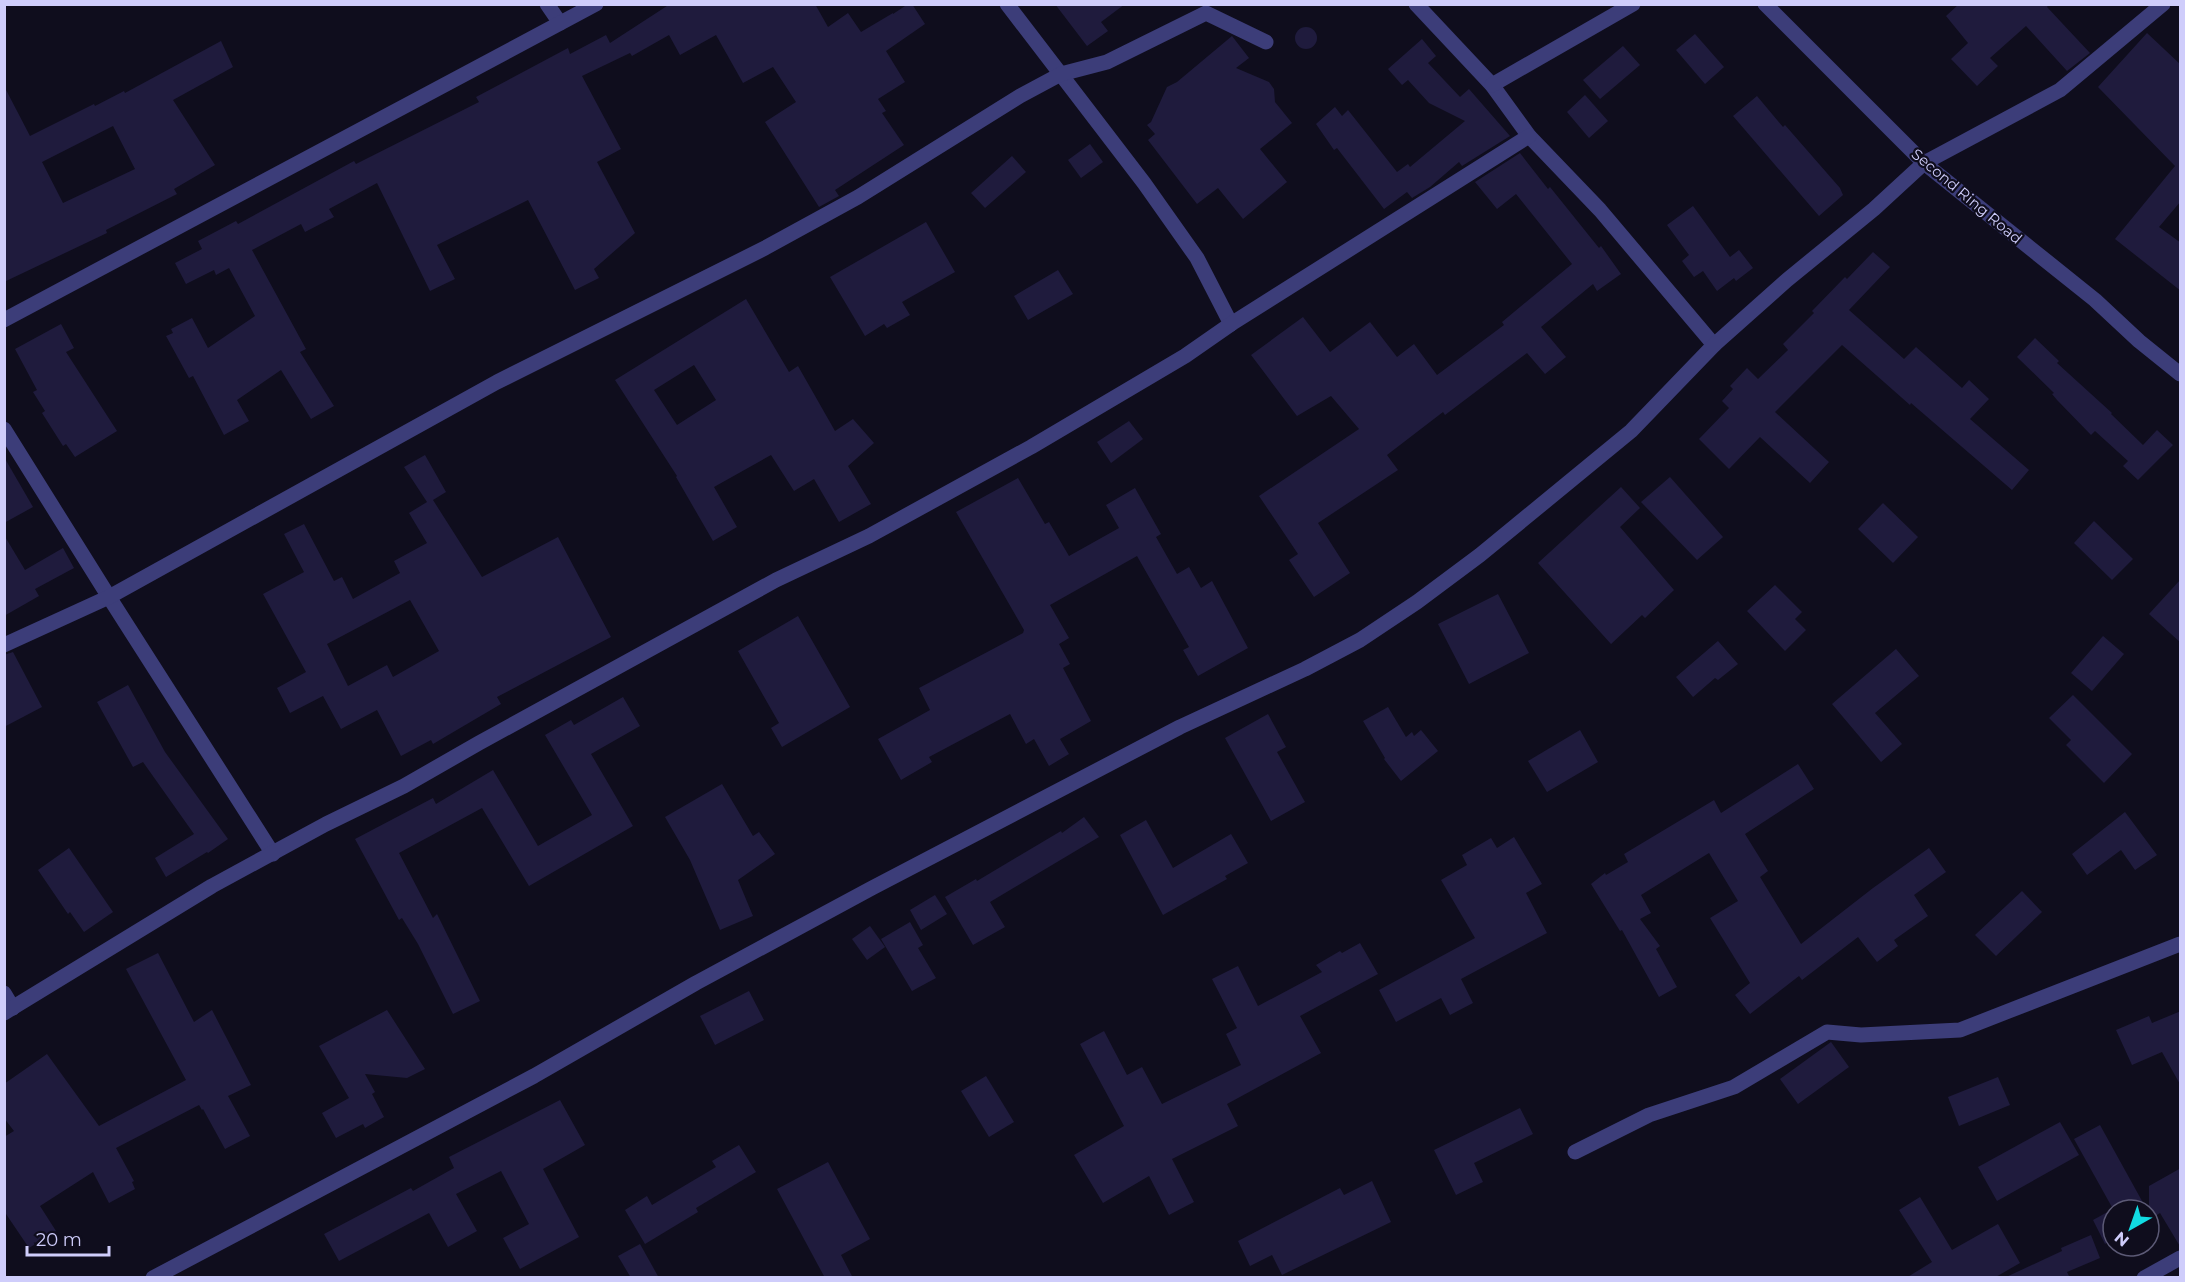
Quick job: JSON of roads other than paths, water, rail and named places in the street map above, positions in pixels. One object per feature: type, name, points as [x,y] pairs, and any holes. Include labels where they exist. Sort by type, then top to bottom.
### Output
[{"type":"street","points":[[547,4],[560,23]]},
{"type":"street","points":[[4,320],[68,288],[596,4]]},
{"type":"street","points":[[1007,4],[1144,183],[1197,258],[1231,324]]},
{"type":"street","points":[[1416,4],[1492,85],[1529,136],[1600,210],[1714,345]]},
{"type":"street","points":[[1492,85],[1633,4]]},
{"type":"street","name":"Second Ring Road","points":[[1765,4],[1924,163],[2095,300],[2139,341],[2181,374]]},
{"type":"street","points":[[153,1278],[534,1076],[696,983],[978,832],[1180,727],[1305,669],[1360,640],[1417,602],[1480,555],[1631,431],[1714,345],[1787,280],[1874,209],[1924,163],[2060,90],[2163,4]]},
{"type":"street","points":[[4,645],[109,597],[497,382],[775,243],[858,197],[1020,96],[1061,74],[1107,62],[1206,13],[1266,42]]},
{"type":"street","points":[[4,993],[9,1011],[212,886],[326,824],[404,786],[776,580],[868,536],[1031,447],[1185,356],[1231,324],[1529,136]]},
{"type":"street","points":[[4,429],[273,854]]},
{"type":"street","points":[[1575,1152],[1650,1115],[1734,1087],[1827,1032],[1861,1035],[1960,1030],[2181,944]]},
{"type":"street","points":[[2144,1278],[2181,1257]]}]
